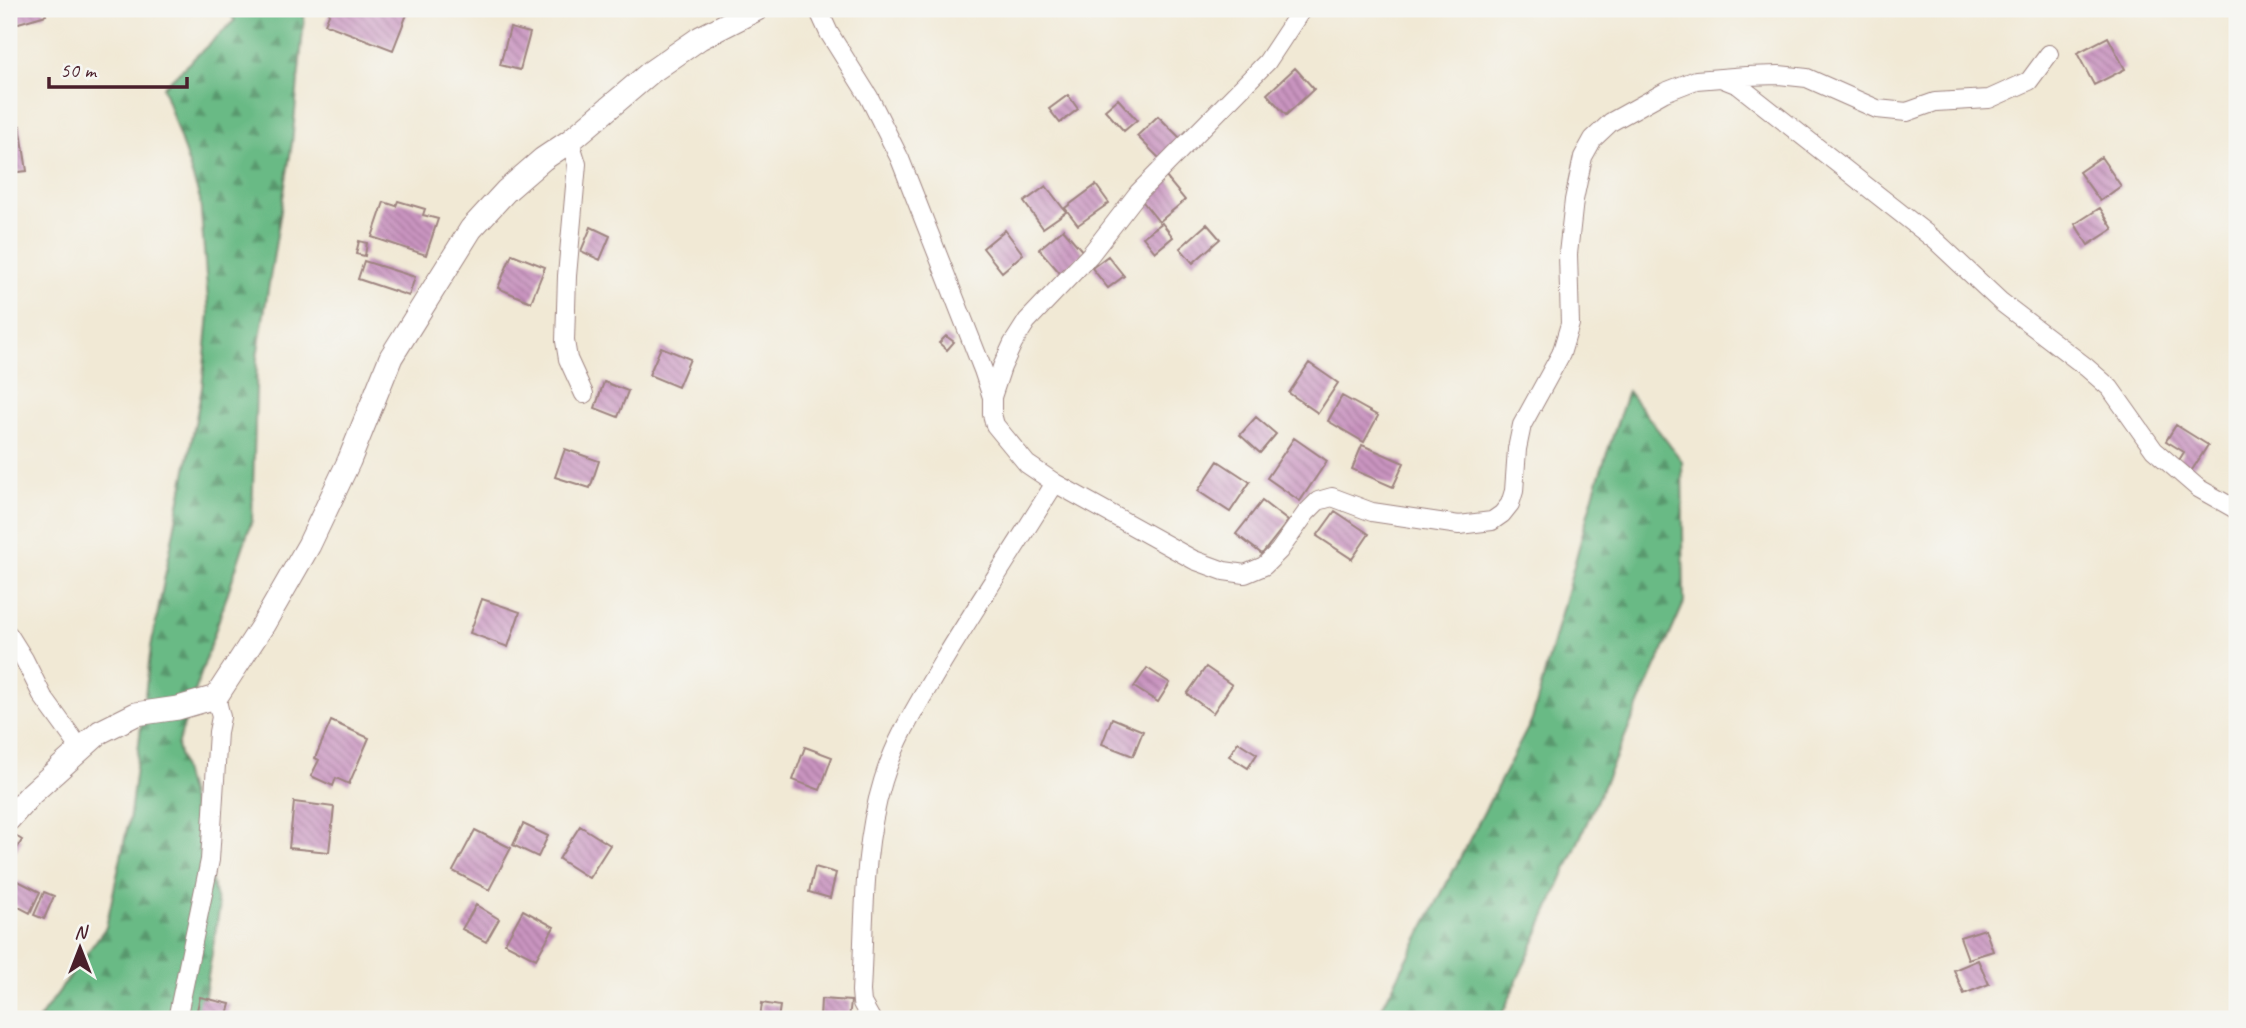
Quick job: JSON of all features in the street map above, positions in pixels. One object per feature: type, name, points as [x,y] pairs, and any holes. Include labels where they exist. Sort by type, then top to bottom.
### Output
[{"type":"street","points":[[9,819],[31,794],[100,732],[136,714],[178,708],[216,697],[263,625],[309,545],[349,461],[391,356],[471,229],[506,191],[651,72],[700,38],[757,9]]},
{"type":"street","points":[[818,9],[829,33],[869,97],[900,159],[983,370],[992,397],[995,425],[1002,436],[1027,464],[1055,483],[1194,560],[1224,571],[1245,574],[1264,566],[1279,551],[1306,513],[1318,501],[1332,497],[1372,512],[1459,525],[1492,521],[1502,514],[1510,504],[1514,491],[1522,425],[1561,354],[1570,324],[1567,254],[1574,200],[1587,147],[1611,122],[1665,92],[1696,80],[1779,75],[1807,78],[1877,109],[1907,112],[1935,102],[1989,99],[2029,81],[2049,54]]},
{"type":"street","points":[[992,397],[1002,367],[1027,321],[1090,255],[1138,193],[1267,62],[1302,9]]},
{"type":"street","points":[[1719,78],[1738,85],[1936,241],[2001,302],[2110,388],[2154,450],[2198,488],[2237,510]]},
{"type":"street","points":[[570,141],[578,164],[566,288],[565,341],[568,359],[584,394]]},
{"type":"street","points":[[871,1019],[862,1003],[861,991],[867,857],[873,819],[892,752],[961,631],[1055,483]]},
{"type":"street","points":[[9,635],[43,697],[80,748]]},
{"type":"street","points":[[177,1019],[210,860],[221,717],[216,697]]},
{"type":"green space","points":[[225,9],[305,9],[292,143],[257,357],[252,520],[177,746],[219,910],[201,1019],[39,1019],[106,927],[130,815],[151,647],[202,388],[209,314],[200,199],[163,87],[235,20]]},
{"type":"green space","points":[[1628,391],[1682,461],[1684,603],[1500,1019],[1376,1019],[1532,720],[1595,488]]},
{"type":"building","points":[[11,9],[44,9],[46,15],[15,24]]},
{"type":"building","points":[[331,9],[409,9],[393,50],[325,24]]},
{"type":"building","points":[[510,28],[530,33],[520,70],[500,65]]},
{"type":"building","points":[[2108,37],[2125,69],[2094,85],[2077,53]]},
{"type":"building","points":[[1295,68],[1314,89],[1286,115],[1267,94]]},
{"type":"building","points":[[1068,95],[1078,109],[1060,123],[1049,109]]},
{"type":"building","points":[[1118,99],[1137,120],[1124,131],[1105,110]]},
{"type":"building","points":[[1158,116],[1181,139],[1161,160],[1137,136]]},
{"type":"building","points":[[20,126],[27,171],[9,173],[9,128]]},
{"type":"building","points":[[2101,157],[2121,186],[2100,201],[2079,172]]},
{"type":"building","points":[[1166,177],[1185,200],[1159,222],[1140,198]]},
{"type":"building","points":[[1096,185],[1109,203],[1078,225],[1065,208]]},
{"type":"building","points":[[1046,186],[1066,212],[1043,228],[1024,202]]},
{"type":"building","points":[[398,201],[425,209],[423,215],[438,219],[426,255],[372,237],[384,202],[396,206]]},
{"type":"building","points":[[2100,208],[2113,229],[2088,245],[2075,224]]},
{"type":"building","points":[[1162,223],[1173,237],[1155,252],[1143,237]]},
{"type":"building","points":[[1207,224],[1220,239],[1193,263],[1180,248]]},
{"type":"building","points":[[591,227],[610,236],[600,260],[581,251]]},
{"type":"building","points":[[1063,229],[1084,253],[1060,273],[1039,249]]},
{"type":"building","points":[[1005,230],[1023,254],[1002,272],[983,248]]},
{"type":"building","points":[[359,241],[367,243],[365,256],[356,254]]},
{"type":"building","points":[[512,254],[545,267],[531,302],[498,288]]},
{"type":"building","points":[[1108,256],[1124,276],[1108,288],[1092,268]]},
{"type":"building","points":[[364,261],[415,277],[409,296],[358,279]]},
{"type":"building","points":[[946,336],[954,342],[947,350],[939,343]]},
{"type":"building","points":[[661,347],[690,359],[678,387],[649,375]]},
{"type":"building","points":[[1309,363],[1338,383],[1318,413],[1289,393]]},
{"type":"building","points":[[604,382],[628,391],[618,417],[595,408]]},
{"type":"building","points":[[1342,396],[1378,416],[1364,442],[1328,421]]},
{"type":"building","points":[[1256,417],[1276,434],[1260,453],[1240,435]]},
{"type":"building","points":[[2176,425],[2208,445],[2192,470],[2178,462],[2184,452],[2166,441]]},
{"type":"building","points":[[1294,438],[1327,461],[1300,501],[1267,478]]},
{"type":"building","points":[[1362,445],[1404,463],[1393,487],[1352,469]]},
{"type":"building","points":[[565,449],[599,461],[590,488],[555,477]]},
{"type":"building","points":[[1218,461],[1250,482],[1230,512],[1198,491]]},
{"type":"building","points":[[1262,501],[1288,521],[1262,554],[1236,534]]},
{"type":"building","points":[[1335,511],[1369,534],[1352,559],[1317,536]]},
{"type":"building","points":[[482,599],[520,612],[508,647],[470,633]]},
{"type":"building","points":[[1206,667],[1232,685],[1213,713],[1187,694]]},
{"type":"building","points":[[1147,668],[1170,683],[1158,702],[1134,687]]},
{"type":"building","points":[[1112,718],[1143,731],[1133,756],[1102,744]]},
{"type":"building","points":[[331,721],[369,738],[349,784],[336,778],[333,786],[311,776],[319,760],[315,758]]},
{"type":"building","points":[[1238,742],[1257,754],[1248,768],[1229,756]]},
{"type":"building","points":[[805,747],[832,757],[820,790],[793,780]]},
{"type":"building","points":[[294,802],[334,807],[329,852],[289,848]]},
{"type":"building","points":[[523,824],[548,836],[538,857],[513,845]]},
{"type":"building","points":[[580,826],[610,845],[589,878],[559,859]]},
{"type":"building","points":[[475,830],[511,848],[489,890],[453,871]]},
{"type":"building","points":[[11,833],[22,840],[15,852],[9,848]]},
{"type":"building","points":[[815,867],[836,873],[830,898],[809,892]]},
{"type":"building","points":[[18,881],[40,892],[30,913],[9,902]]},
{"type":"building","points":[[44,892],[54,896],[44,919],[34,915]]},
{"type":"building","points":[[476,905],[499,919],[486,942],[462,929]]},
{"type":"building","points":[[523,910],[554,927],[536,959],[505,943]]},
{"type":"building","points":[[1985,929],[1993,951],[1968,959],[1960,937]]},
{"type":"building","points":[[1978,960],[1989,984],[1964,994],[1954,970]]},
{"type":"building","points":[[200,997],[230,1004],[226,1019],[195,1019]]},
{"type":"building","points":[[821,999],[851,1001],[849,1019],[820,1019]]},
{"type":"building","points":[[762,1003],[780,1006],[778,1019],[760,1018]]}]
